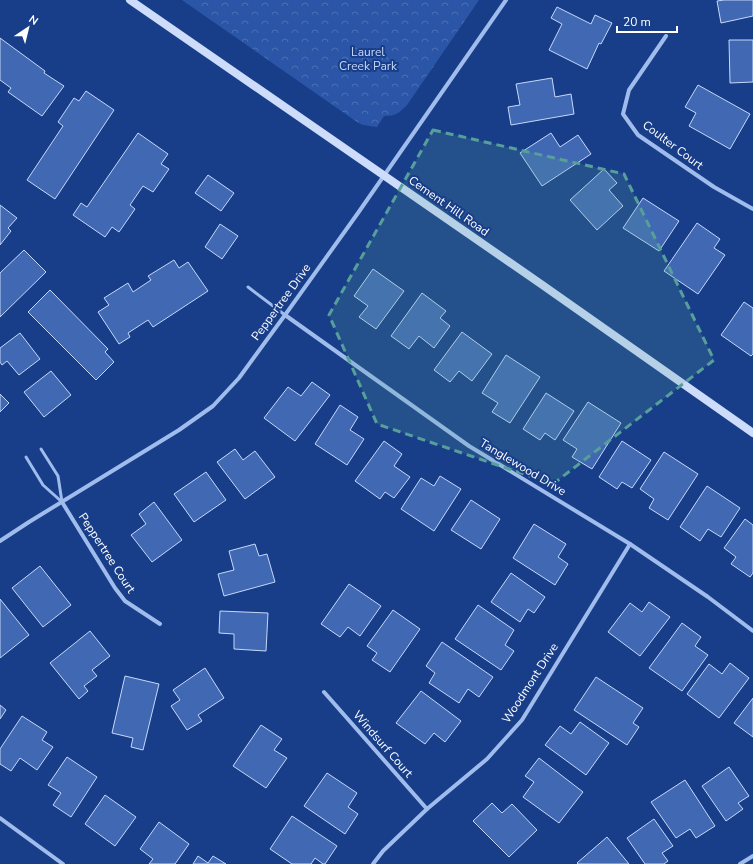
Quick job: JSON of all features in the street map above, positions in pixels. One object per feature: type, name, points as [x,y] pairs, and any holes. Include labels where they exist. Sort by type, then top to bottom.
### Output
[{"type":"street","name":"Cement Hill Road","points":[[130,0],[753,433]]},
{"type":"street","name":"Peppertree Drive","points":[[0,541],[180,430],[213,406],[239,378],[285,315],[384,176],[506,0]]},
{"type":"street","name":"Coulter Court","points":[[666,36],[629,90],[623,114],[638,135],[714,187],[753,209]]},
{"type":"street","name":"Tanglewood Drive","points":[[285,315],[469,446],[630,544],[708,597],[753,631]]},
{"type":"street","name":"Peppertree Court","points":[[62,502],[115,588],[125,601],[160,624]]},
{"type":"street","name":"Woodmont Drive","points":[[372,864],[383,851],[427,809],[487,759],[522,720],[630,544]]},
{"type":"street","name":"Windsurf Court","points":[[324,692],[427,809]]},
{"type":"street","points":[[0,818],[64,864]]},
{"type":"street","points":[[740,864],[753,856]]},
{"type":"lane","points":[[248,288],[285,315]]},
{"type":"lane","points":[[41,449],[58,476],[62,502]]},
{"type":"lane","points":[[26,458],[43,485],[62,502]]},
{"type":"highlighted area","points":[[433,130],[624,174],[714,360],[553,484],[377,424],[329,315]]},
{"type":"green space","name":"Laurel Creek Park","points":[[182,0],[479,0],[407,105],[397,114],[384,116],[377,127],[363,125],[357,122]]},
{"type":"building","points":[[753,0],[753,16],[721,23],[717,1]]},
{"type":"building","points":[[557,7],[591,24],[595,15],[612,23],[601,44],[599,43],[587,69],[549,50],[562,24],[551,18]]},
{"type":"building","points":[[0,38],[45,71],[44,73],[64,86],[42,116],[8,92],[11,88],[0,80]]},
{"type":"building","points":[[729,40],[753,40],[753,82],[730,83]]},
{"type":"building","points":[[552,78],[555,97],[571,94],[574,114],[511,125],[508,107],[520,105],[516,84]]},
{"type":"building","points":[[698,85],[750,114],[730,149],[689,126],[696,113],[685,107]]},
{"type":"building","points":[[86,91],[114,110],[55,199],[27,180],[63,126],[58,122],[74,98],[79,101]]},
{"type":"building","points":[[138,133],[168,154],[161,164],[169,169],[153,192],[143,186],[130,205],[135,209],[119,232],[112,227],[105,237],[73,215],[81,203],[87,207]]},
{"type":"building","points":[[551,133],[560,147],[578,135],[591,154],[542,186],[520,153]]},
{"type":"building","points":[[604,169],[617,183],[609,190],[623,206],[597,230],[570,200]]},
{"type":"building","points":[[208,175],[234,193],[221,211],[195,193]]},
{"type":"building","points":[[643,198],[679,221],[659,251],[623,228]]},
{"type":"building","points":[[0,205],[17,218],[8,228],[11,231],[0,245]]},
{"type":"building","points":[[697,223],[720,239],[714,248],[725,255],[698,294],[664,271]]},
{"type":"building","points":[[220,224],[238,236],[222,259],[205,247]]},
{"type":"building","points":[[24,250],[46,272],[0,317],[0,273]]},
{"type":"building","points":[[174,260],[179,268],[188,262],[208,291],[153,327],[148,320],[128,333],[130,337],[119,344],[98,312],[109,305],[104,298],[128,283],[133,292],[151,280],[148,276]]},
{"type":"building","points":[[373,269],[404,291],[376,329],[359,317],[368,306],[354,296]]},
{"type":"building","points":[[50,290],[108,349],[105,352],[114,362],[96,380],[28,312]]},
{"type":"building","points":[[422,293],[446,311],[440,318],[450,326],[434,348],[419,336],[409,349],[391,336]]},
{"type":"building","points":[[744,302],[753,308],[753,354],[751,356],[721,335]]},
{"type":"building","points":[[462,332],[492,354],[472,381],[459,371],[450,382],[434,370]]},
{"type":"building","points":[[20,333],[40,359],[19,375],[7,361],[2,365],[0,362],[0,348]]},
{"type":"building","points":[[506,355],[540,377],[510,423],[492,412],[498,403],[482,393]]},
{"type":"building","points":[[51,371],[71,395],[44,417],[24,392]]},
{"type":"building","points":[[312,382],[330,395],[295,441],[264,418],[288,387],[301,396]]},
{"type":"building","points":[[546,393],[574,411],[555,440],[545,433],[540,440],[523,429]]},
{"type":"building","points":[[0,394],[9,403],[0,412]]},
{"type":"building","points":[[588,402],[621,423],[592,469],[572,457],[577,449],[563,440]]},
{"type":"building","points":[[340,405],[358,417],[350,430],[364,439],[347,465],[315,444]]},
{"type":"building","points":[[384,441],[402,454],[394,466],[410,477],[394,498],[385,492],[380,499],[355,481]]},
{"type":"building","points":[[622,441],[651,460],[632,488],[622,482],[617,489],[599,477]]},
{"type":"building","points":[[235,449],[243,460],[255,451],[275,477],[245,499],[217,462]]},
{"type":"building","points":[[664,452],[698,474],[668,520],[649,508],[654,499],[640,489]]},
{"type":"building","points":[[206,472],[226,500],[194,522],[174,494]]},
{"type":"building","points":[[440,476],[461,489],[434,531],[401,509],[421,478],[434,486]]},
{"type":"building","points":[[707,486],[740,508],[721,537],[708,529],[700,541],[680,527]]},
{"type":"building","points":[[471,500],[500,519],[481,549],[451,530]]},
{"type":"building","points":[[154,502],[182,540],[152,562],[131,535],[146,524],[139,514]]},
{"type":"building","points":[[745,519],[753,525],[753,573],[750,577],[731,564],[736,557],[724,548]]},
{"type":"building","points":[[534,524],[566,544],[558,557],[568,564],[555,585],[513,558]]},
{"type":"building","points":[[255,544],[259,556],[267,554],[275,582],[224,596],[218,574],[234,570],[229,551]]},
{"type":"building","points":[[40,566],[71,605],[43,627],[12,588]]},
{"type":"building","points":[[511,573],[545,597],[534,613],[528,609],[520,622],[491,602]]},
{"type":"building","points":[[349,584],[381,606],[360,636],[348,627],[340,637],[321,624]]},
{"type":"building","points":[[0,599],[29,635],[0,658]]},
{"type":"building","points":[[649,602],[670,617],[640,656],[608,632],[630,603],[642,612]]},
{"type":"building","points":[[478,605],[514,630],[505,645],[514,651],[501,670],[455,639]]},
{"type":"building","points":[[393,610],[420,629],[390,672],[372,660],[377,653],[367,646]]},
{"type":"building","points":[[220,611],[268,613],[266,651],[234,649],[234,634],[219,633]]},
{"type":"building","points":[[682,623],[701,637],[695,646],[708,655],[682,691],[649,668]]},
{"type":"building","points":[[90,631],[110,656],[92,670],[97,676],[84,686],[88,691],[79,699],[50,663]]},
{"type":"building","points":[[442,642],[493,677],[479,697],[468,689],[459,703],[429,683],[435,673],[426,666]]},
{"type":"building","points":[[730,663],[749,678],[719,718],[687,694],[709,664],[722,674]]},
{"type":"building","points":[[205,668],[224,698],[198,715],[202,721],[187,730],[171,706],[180,700],[173,690]]},
{"type":"building","points":[[125,676],[159,684],[143,750],[131,747],[133,738],[112,733]]},
{"type":"building","points":[[596,677],[643,708],[633,723],[639,727],[627,745],[574,710]]},
{"type":"building","points":[[421,691],[461,721],[445,742],[434,733],[425,744],[396,723]]},
{"type":"building","points":[[753,698],[753,737],[734,723]]},
{"type":"building","points":[[0,705],[6,710],[0,719]]},
{"type":"building","points":[[22,716],[47,732],[42,740],[53,747],[37,770],[20,758],[11,771],[0,764],[0,749]]},
{"type":"building","points":[[580,722],[609,743],[586,775],[545,745],[560,726],[571,734]]},
{"type":"building","points":[[261,725],[282,739],[274,750],[287,758],[266,788],[233,766]]},
{"type":"building","points":[[67,757],[97,777],[71,817],[53,805],[61,793],[48,785]]},
{"type":"building","points":[[539,758],[583,792],[559,823],[523,797],[534,782],[525,776]]},
{"type":"building","points":[[729,767],[749,796],[738,803],[743,809],[726,821],[702,786]]},
{"type":"building","points":[[327,773],[357,793],[348,807],[358,814],[345,834],[304,806]]},
{"type":"building","points":[[685,780],[715,826],[696,838],[690,829],[676,838],[651,802]]},
{"type":"building","points":[[105,795],[136,817],[115,846],[85,824]]},
{"type":"building","points":[[492,803],[502,813],[512,804],[537,830],[509,857],[473,821]]},
{"type":"building","points":[[292,816],[337,846],[325,864],[315,858],[311,864],[292,864],[270,849]]},
{"type":"building","points":[[654,819],[673,846],[662,853],[668,861],[664,864],[645,864],[627,838]]},
{"type":"building","points":[[159,822],[189,844],[175,864],[149,864],[153,859],[140,849]]},
{"type":"building","points":[[607,837],[629,864],[577,863]]},
{"type":"building","points":[[198,856],[208,863],[213,856],[226,864],[193,864]]}]
